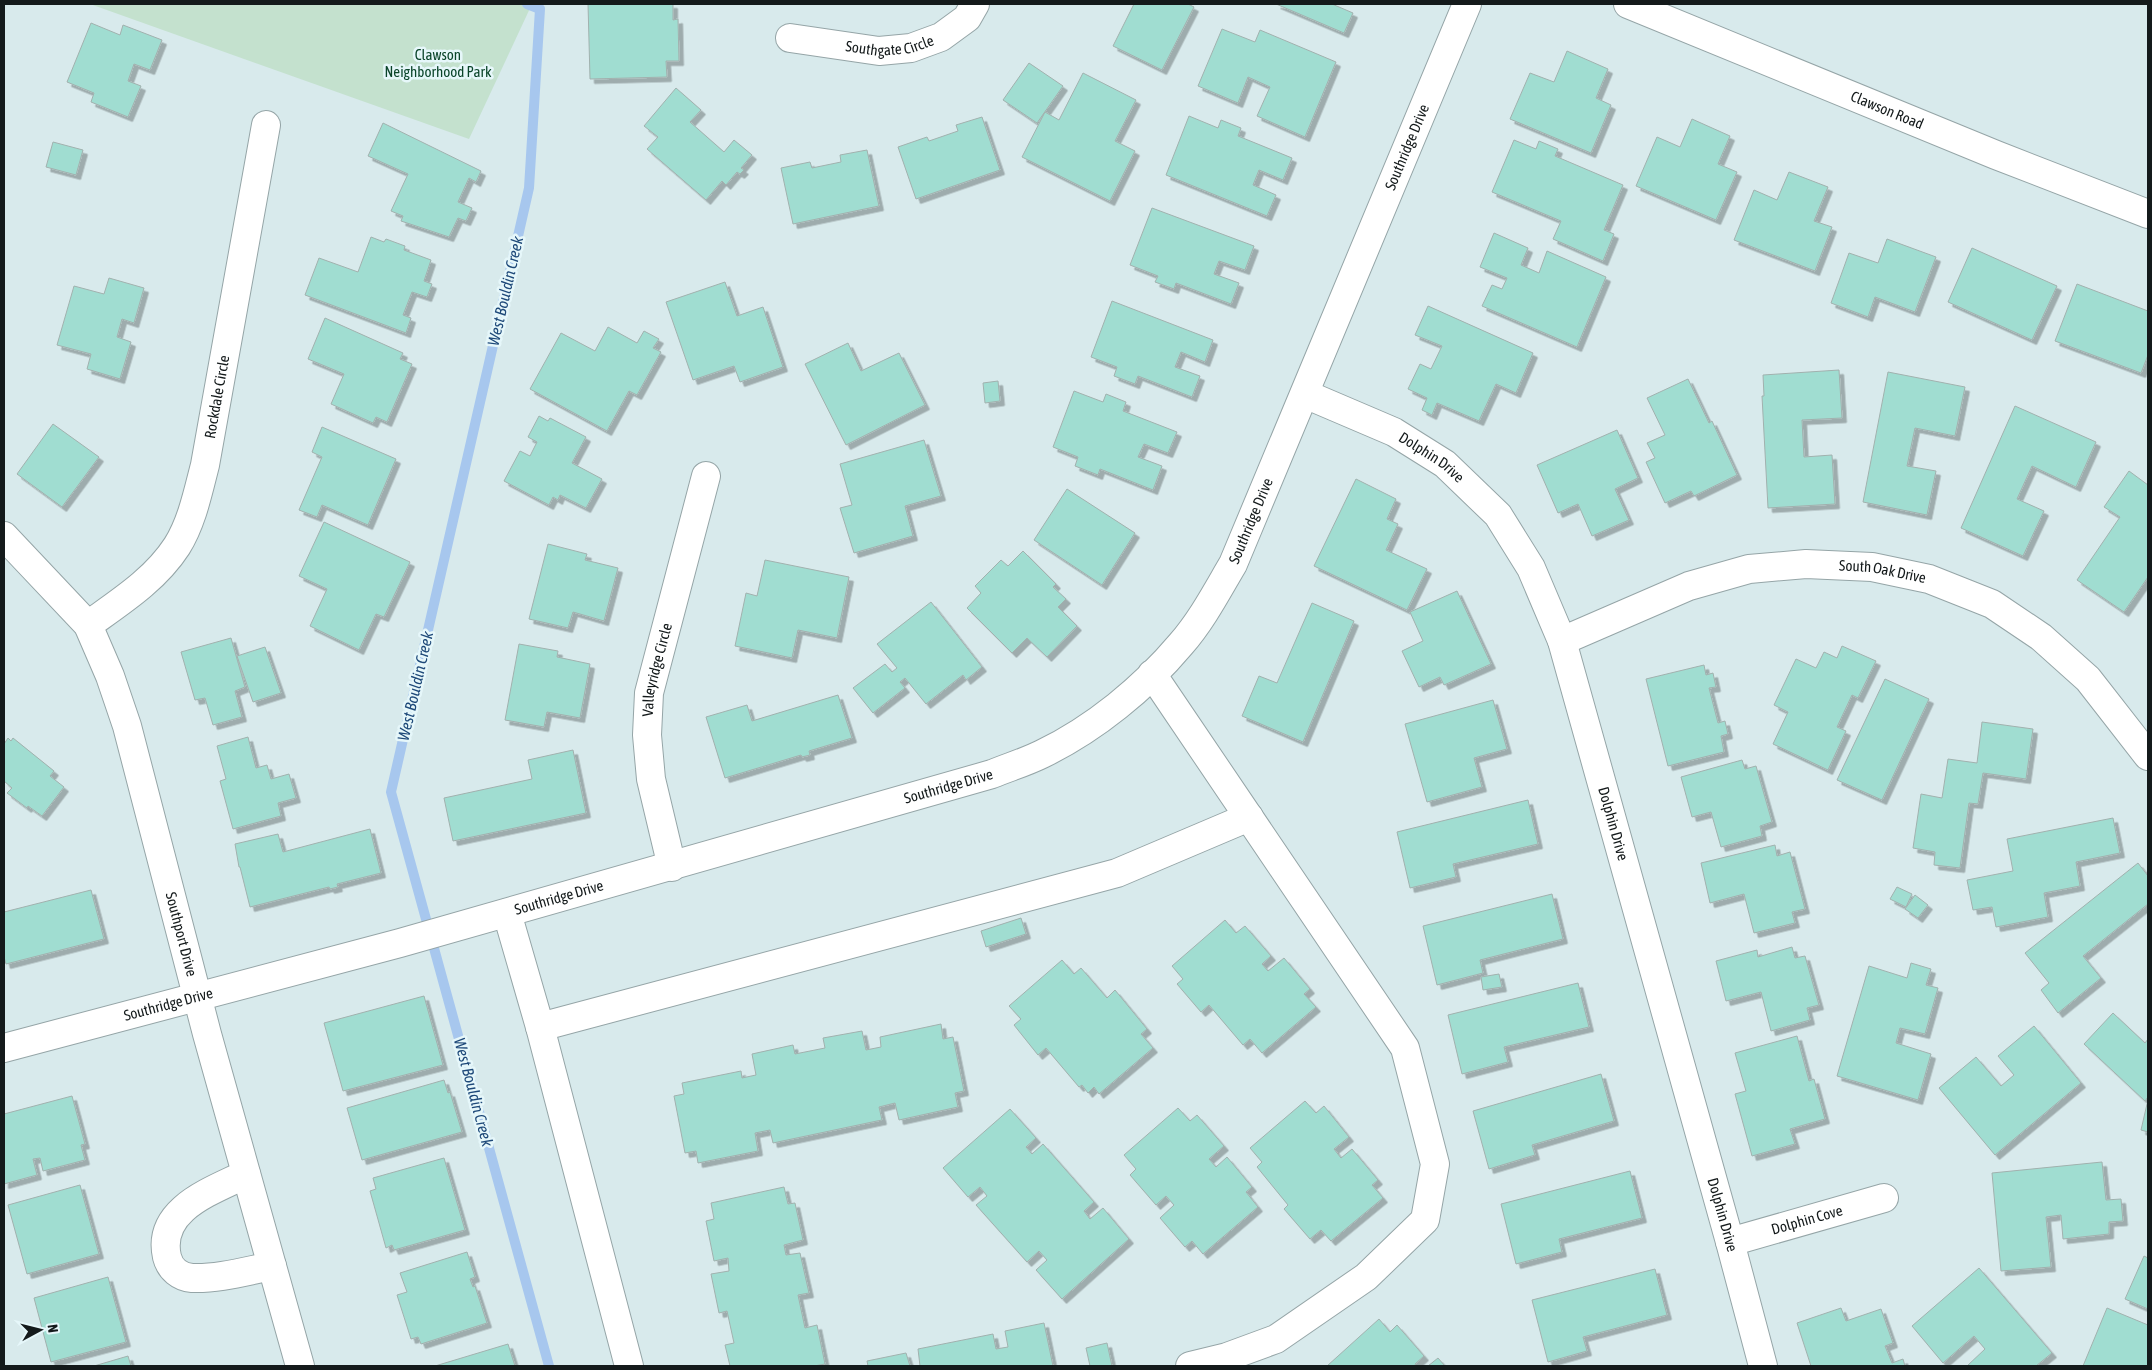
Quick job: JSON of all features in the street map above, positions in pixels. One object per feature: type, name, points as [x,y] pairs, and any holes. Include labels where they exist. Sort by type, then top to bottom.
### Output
[{"type":"street","name":"Southgate Circle","points":[[790,38],[879,51],[911,48],[941,37],[967,18],[975,4]]},
{"type":"street","name":"Southridge Drive","points":[[4,1048],[400,943],[672,867],[992,774],[1042,754],[1082,732],[1118,705],[1182,643],[1210,604],[1233,564],[1467,4]]},
{"type":"street","name":"Clawson Road","points":[[1628,4],[1996,155],[2148,214]]},
{"type":"street","name":"Rockdale Circle","points":[[88,625],[142,585],[177,546],[194,508],[205,465],[266,125]]},
{"type":"street","name":"Dolphin Drive","points":[[1304,394],[1394,432],[1445,464],[1498,515],[1531,568],[1562,641],[1763,1366]]},
{"type":"street","name":"Valleyridge Circle","points":[[672,867],[651,779],[647,736],[649,693],[706,476]]},
{"type":"street","name":"Southport Drive","points":[[4,536],[88,625],[110,676],[126,726],[198,998],[300,1366]]},
{"type":"street","name":"South Oak Drive","points":[[1562,641],[1689,586],[1749,569],[1806,564],[1872,567],[1928,579],[1992,604],[2041,637],[2088,679],[2148,756]]},
{"type":"street","points":[[1152,674],[1405,1048],[1435,1164],[1425,1220],[1366,1277],[1276,1339],[1228,1362],[1190,1366]]},
{"type":"street","points":[[540,1027],[1117,873],[1249,818]]},
{"type":"street","points":[[507,913],[540,1027],[629,1366]]},
{"type":"street","points":[[246,1174],[196,1199],[174,1217],[167,1232],[164,1246],[168,1262],[179,1274],[191,1278],[235,1273],[272,1266]]},
{"type":"street","name":"Dolphin Cove","points":[[1730,1242],[1884,1198]]},
{"type":"green space","name":"Clawson Neighborhood Park","points":[[90,4],[532,4],[469,139]]},
{"type":"building","points":[[588,4],[673,4],[673,20],[678,19],[679,61],[666,61],[667,77],[590,79]]},
{"type":"building","points":[[1134,4],[1188,4],[1194,7],[1162,70],[1113,46]]},
{"type":"building","points":[[1276,4],[1332,4],[1353,13],[1344,33]]},
{"type":"building","points":[[91,23],[120,35],[123,25],[162,40],[150,70],[134,64],[128,81],[141,86],[128,117],[91,102],[94,93],[67,82]]},
{"type":"building","points":[[1222,29],[1255,42],[1260,30],[1336,62],[1305,137],[1257,116],[1270,87],[1248,77],[1238,103],[1198,86]]},
{"type":"building","points":[[1567,51],[1608,69],[1596,98],[1611,105],[1591,153],[1510,119],[1530,73],[1554,82]]},
{"type":"building","points":[[1029,63],[1063,86],[1037,123],[1003,100]]},
{"type":"building","points":[[1083,73],[1136,100],[1115,141],[1135,151],[1110,201],[1022,157],[1045,112],[1059,120]]},
{"type":"building","points":[[676,88],[701,110],[690,122],[724,152],[734,140],[752,155],[741,168],[744,170],[740,174],[737,172],[726,185],[722,181],[706,200],[647,149],[658,137],[644,126]]},
{"type":"building","points":[[1189,116],[1218,128],[1221,120],[1241,128],[1238,136],[1292,158],[1283,180],[1259,170],[1253,185],[1276,195],[1267,216],[1166,175]]},
{"type":"building","points":[[982,117],[1000,170],[916,199],[898,147],[927,137],[929,141],[958,131],[956,125]]},
{"type":"building","points":[[1692,119],[1730,136],[1718,164],[1737,172],[1716,220],[1636,186],[1657,137],[1680,147]]},
{"type":"building","points":[[383,123],[481,171],[476,182],[469,178],[458,202],[472,208],[466,221],[458,218],[449,237],[401,221],[403,216],[391,211],[408,174],[368,156]]},
{"type":"building","points":[[1514,140],[1536,149],[1539,141],[1558,149],[1555,156],[1623,185],[1604,230],[1614,234],[1603,261],[1553,239],[1561,221],[1492,192]]},
{"type":"building","points":[[53,142],[83,150],[76,175],[46,167]]},
{"type":"building","points":[[867,150],[879,206],[793,224],[781,168],[810,162],[812,168],[841,162],[840,155]]},
{"type":"building","points":[[1789,172],[1828,187],[1814,221],[1832,227],[1815,271],[1734,240],[1754,190],[1777,200]]},
{"type":"building","points":[[1152,208],[1254,246],[1245,270],[1219,261],[1214,274],[1239,283],[1231,304],[1176,283],[1174,289],[1155,282],[1158,276],[1130,265]]},
{"type":"building","points":[[1494,233],[1528,248],[1521,265],[1539,273],[1547,251],[1606,277],[1577,347],[1482,306],[1492,285],[1502,289],[1507,278],[1480,267]]},
{"type":"building","points":[[371,237],[384,242],[386,239],[405,246],[404,250],[431,260],[424,281],[432,284],[427,297],[412,292],[403,315],[411,318],[406,333],[305,295],[319,258],[358,272]]},
{"type":"building","points":[[1887,239],[1936,257],[1915,312],[1875,297],[1868,317],[1831,303],[1849,253],[1878,263]]},
{"type":"building","points":[[1972,248],[2057,286],[2032,340],[1948,302]]},
{"type":"building","points":[[109,278],[144,288],[134,323],[122,319],[117,337],[131,342],[120,379],[87,369],[91,354],[57,345],[74,286],[104,294]]},
{"type":"building","points":[[725,282],[737,316],[763,307],[783,367],[740,382],[734,366],[693,380],[666,302]]},
{"type":"building","points":[[2077,284],[2148,311],[2148,355],[2141,373],[2055,341]]},
{"type":"building","points":[[1112,301],[1213,340],[1205,362],[1181,352],[1175,367],[1200,376],[1192,397],[1138,376],[1135,384],[1114,376],[1117,367],[1091,357]]},
{"type":"building","points":[[1428,306],[1533,353],[1516,393],[1496,384],[1479,421],[1437,403],[1432,415],[1422,410],[1427,398],[1408,389],[1420,364],[1431,369],[1442,346],[1415,335]]},
{"type":"building","points":[[325,318],[403,353],[400,359],[412,364],[387,422],[376,417],[373,423],[331,404],[344,374],[308,359]]},
{"type":"building","points":[[608,327],[637,343],[644,331],[659,339],[653,348],[661,352],[637,395],[629,391],[607,431],[530,389],[561,333],[595,351]]},
{"type":"building","points":[[848,343],[861,371],[899,353],[925,405],[846,445],[805,364]]},
{"type":"building","points":[[1839,370],[1842,418],[1802,420],[1804,457],[1832,455],[1835,504],[1768,508],[1762,396],[1764,396],[1763,375]]},
{"type":"building","points":[[1888,372],[1965,387],[1955,436],[1915,428],[1907,466],[1936,471],[1927,515],[1863,502]]},
{"type":"building","points":[[1688,379],[1709,423],[1712,421],[1737,475],[1694,496],[1691,491],[1665,503],[1646,462],[1655,458],[1647,443],[1665,435],[1647,398]]},
{"type":"building","points":[[998,381],[1000,401],[985,403],[983,383]]},
{"type":"building","points":[[1074,391],[1103,402],[1106,394],[1126,402],[1123,411],[1177,432],[1168,453],[1144,444],[1138,457],[1162,466],[1153,490],[1100,469],[1098,475],[1075,466],[1078,457],[1053,447]]},
{"type":"building","points":[[2015,406],[2096,442],[2076,487],[2032,466],[2017,499],[2044,511],[2023,556],[1961,528]]},
{"type":"building","points":[[539,416],[548,421],[550,418],[586,437],[572,463],[602,479],[586,508],[560,495],[558,500],[553,497],[549,505],[504,481],[520,451],[530,456],[537,442],[528,437]]},
{"type":"building","points":[[53,424],[99,457],[62,507],[17,474]]},
{"type":"building","points":[[322,427],[396,459],[368,525],[322,505],[317,517],[299,510],[322,457],[312,452]]},
{"type":"building","points":[[1617,430],[1638,478],[1615,489],[1629,520],[1592,536],[1578,504],[1558,513],[1537,465]]},
{"type":"building","points":[[924,440],[941,496],[905,506],[913,536],[854,553],[840,508],[852,505],[840,464]]},
{"type":"building","points":[[2129,471],[2148,485],[2148,577],[2124,612],[2077,580],[2120,517],[2104,507]]},
{"type":"building","points":[[1356,479],[1396,499],[1387,519],[1398,524],[1386,550],[1427,569],[1407,610],[1314,566]]},
{"type":"building","points":[[1067,489],[1135,533],[1102,585],[1034,540]]},
{"type":"building","points":[[324,522],[410,562],[384,617],[376,614],[359,650],[310,626],[327,589],[299,576]]},
{"type":"building","points":[[548,544],[587,554],[585,560],[618,568],[604,621],[573,612],[568,628],[529,619]]},
{"type":"building","points":[[1023,551],[1056,584],[1053,587],[1066,599],[1058,607],[1077,626],[1047,657],[1027,638],[1012,653],[967,608],[981,593],[975,586],[1001,560],[1008,566]]},
{"type":"building","points":[[765,560],[849,577],[837,638],[798,630],[792,658],[735,646],[746,593],[757,596]]},
{"type":"building","points":[[1457,591],[1491,664],[1444,685],[1440,677],[1419,687],[1402,651],[1423,641],[1410,612]]},
{"type":"building","points":[[931,602],[982,667],[966,680],[963,675],[926,704],[905,678],[900,682],[905,688],[873,713],[853,688],[885,664],[892,672],[897,668],[877,644]]},
{"type":"building","points":[[1312,603],[1354,621],[1303,742],[1242,716],[1259,676],[1277,683]]},
{"type":"building","points":[[231,638],[245,687],[235,691],[242,717],[213,725],[205,698],[195,700],[181,652]]},
{"type":"building","points":[[519,644],[558,651],[557,657],[590,664],[580,718],[547,712],[544,727],[505,720]]},
{"type":"building","points":[[1842,646],[1876,661],[1858,698],[1852,695],[1837,727],[1846,731],[1828,770],[1773,744],[1788,712],[1774,705],[1796,659],[1816,668],[1824,652],[1837,658]]},
{"type":"building","points":[[265,647],[281,693],[253,702],[237,656]]},
{"type":"building","points":[[1704,665],[1706,675],[1713,673],[1716,687],[1709,688],[1718,723],[1725,721],[1728,734],[1721,736],[1724,752],[1668,766],[1646,679]]},
{"type":"building","points":[[1885,679],[1929,699],[1882,800],[1837,780]]},
{"type":"building","points":[[838,695],[852,738],[809,751],[810,755],[802,757],[801,755],[725,778],[706,717],[747,705],[752,721]]},
{"type":"building","points":[[1493,700],[1507,749],[1474,758],[1482,787],[1427,802],[1405,724]]},
{"type":"building","points":[[1982,722],[2033,729],[2026,779],[1983,773],[1978,804],[1969,803],[1960,868],[1934,865],[1935,852],[1913,848],[1921,794],[1942,798],[1948,759],[1977,763]]},
{"type":"building","points":[[248,737],[256,768],[267,765],[271,779],[289,774],[296,798],[278,803],[281,816],[233,829],[220,781],[226,779],[217,746]]},
{"type":"building","points":[[8,738],[11,741],[13,738],[54,771],[50,776],[64,787],[42,816],[28,806],[27,808],[7,793],[12,788],[4,781],[4,744]]},
{"type":"building","points":[[573,750],[586,813],[453,841],[444,798],[532,779],[528,760]]},
{"type":"building","points":[[1742,760],[1745,769],[1756,766],[1772,822],[1760,826],[1762,836],[1721,847],[1711,812],[1692,817],[1681,777]]},
{"type":"building","points":[[1528,800],[1538,844],[1453,864],[1456,877],[1410,888],[1397,832]]},
{"type":"building","points":[[2113,818],[2120,853],[2076,862],[2080,886],[2044,893],[2048,917],[1996,927],[1992,907],[1973,910],[1967,880],[2013,871],[2007,839]]},
{"type":"building","points":[[370,829],[381,873],[337,884],[338,887],[330,889],[329,887],[250,907],[235,844],[278,834],[283,852]]},
{"type":"building","points":[[1775,845],[1777,856],[1790,852],[1805,909],[1792,912],[1795,923],[1754,933],[1744,894],[1710,903],[1701,863]]},
{"type":"building","points":[[2138,863],[2148,876],[2148,904],[2083,956],[2101,978],[2058,1013],[2041,990],[2049,983],[2025,953]]},
{"type":"building","points":[[1897,887],[1912,894],[1906,907],[1890,899]]},
{"type":"building","points":[[91,890],[104,939],[6,964],[4,957],[4,912]]},
{"type":"building","points":[[1552,894],[1563,939],[1480,960],[1483,973],[1437,985],[1423,926]]},
{"type":"building","points":[[1915,895],[1928,905],[1918,918],[1905,909]]},
{"type":"building","points":[[1021,918],[1026,934],[986,947],[981,931]]},
{"type":"building","points":[[1225,920],[1236,933],[1245,926],[1271,956],[1262,964],[1268,971],[1284,958],[1310,989],[1304,994],[1316,1007],[1262,1053],[1250,1039],[1243,1045],[1209,1005],[1201,1012],[1177,984],[1183,979],[1172,966]]},
{"type":"building","points":[[1792,947],[1795,958],[1805,956],[1819,1005],[1807,1008],[1810,1020],[1771,1031],[1761,992],[1726,1001],[1716,961],[1757,950],[1758,957]]},
{"type":"building","points":[[1062,960],[1074,974],[1081,968],[1107,998],[1115,990],[1147,1029],[1141,1034],[1153,1048],[1099,1094],[1094,1087],[1088,1093],[1082,1085],[1079,1087],[1046,1048],[1038,1055],[1014,1025],[1021,1019],[1009,1006]]},
{"type":"building","points":[[1911,963],[1931,969],[1926,985],[1938,988],[1925,1034],[1900,1028],[1896,1043],[1931,1054],[1918,1100],[1837,1076],[1869,966],[1907,978]]},
{"type":"building","points":[[1499,974],[1502,987],[1483,990],[1481,977]]},
{"type":"building","points":[[1578,983],[1589,1027],[1504,1047],[1508,1062],[1462,1074],[1448,1015]]},
{"type":"building","points":[[424,996],[443,1065],[343,1091],[324,1023]]},
{"type":"building","points":[[2113,1013],[2145,1043],[2148,1039],[2148,1097],[2145,1101],[2084,1044]]},
{"type":"building","points":[[941,1024],[943,1039],[953,1037],[964,1091],[955,1093],[958,1107],[899,1120],[895,1103],[879,1107],[882,1120],[773,1143],[770,1130],[755,1133],[758,1151],[698,1163],[696,1151],[685,1153],[674,1096],[684,1094],[682,1083],[741,1071],[742,1078],[756,1075],[752,1054],[793,1045],[795,1054],[825,1048],[823,1038],[862,1031],[866,1050],[881,1047],[880,1037]]},
{"type":"building","points":[[2034,1026],[2081,1083],[1995,1155],[1939,1088],[1976,1057],[2001,1086],[2014,1075],[1998,1056]]},
{"type":"building","points":[[1797,1036],[1809,1081],[1814,1079],[1825,1119],[1790,1129],[1795,1144],[1752,1156],[1735,1094],[1746,1091],[1735,1053]]},
{"type":"building","points":[[1601,1074],[1614,1121],[1532,1145],[1535,1155],[1489,1169],[1473,1111]]},
{"type":"building","points":[[444,1080],[448,1093],[450,1092],[462,1132],[362,1160],[347,1108]]},
{"type":"building","points":[[72,1096],[85,1144],[81,1145],[85,1160],[43,1171],[40,1158],[33,1159],[37,1175],[4,1184],[4,1114]]},
{"type":"building","points":[[1305,1101],[1316,1113],[1324,1106],[1349,1137],[1334,1149],[1341,1158],[1352,1149],[1378,1180],[1372,1185],[1383,1198],[1331,1241],[1321,1230],[1310,1239],[1284,1209],[1288,1205],[1257,1167],[1262,1162],[1250,1148]]},
{"type":"building","points":[[2148,1105],[2148,1132],[2141,1130]]},
{"type":"building","points":[[1178,1108],[1190,1121],[1197,1115],[1224,1146],[1209,1159],[1216,1167],[1227,1157],[1252,1187],[1246,1192],[1258,1207],[1203,1254],[1192,1241],[1185,1247],[1160,1218],[1174,1205],[1166,1196],[1156,1205],[1130,1175],[1136,1169],[1124,1155]]},
{"type":"building","points":[[1010,1109],[1036,1138],[1026,1147],[1032,1154],[1043,1144],[1094,1202],[1084,1211],[1090,1219],[1103,1208],[1129,1239],[1062,1299],[1036,1270],[1047,1260],[1039,1251],[1027,1262],[976,1205],[987,1196],[980,1187],[968,1197],[943,1168]]},
{"type":"building","points":[[444,1158],[465,1230],[394,1250],[392,1245],[386,1248],[370,1191],[376,1189],[373,1178]]},
{"type":"building","points":[[2102,1162],[2106,1200],[2121,1199],[2123,1221],[2109,1222],[2109,1234],[2063,1239],[2061,1215],[2046,1217],[2051,1267],[2001,1271],[1992,1173]]},
{"type":"building","points":[[1630,1171],[1642,1218],[1559,1239],[1562,1252],[1516,1264],[1501,1204]]},
{"type":"building","points":[[80,1185],[99,1254],[27,1274],[8,1205]]},
{"type":"building","points":[[784,1187],[788,1204],[795,1203],[803,1240],[784,1245],[786,1255],[800,1253],[809,1293],[798,1295],[805,1328],[817,1325],[825,1364],[814,1366],[730,1366],[725,1345],[734,1343],[727,1311],[719,1313],[711,1274],[729,1271],[728,1258],[714,1261],[706,1221],[714,1219],[711,1203]]},
{"type":"building","points":[[467,1252],[475,1277],[470,1279],[473,1287],[475,1286],[487,1323],[421,1344],[418,1337],[411,1339],[397,1295],[407,1292],[400,1273]]},
{"type":"building","points":[[2144,1256],[2148,1258],[2148,1309],[2125,1299]]},
{"type":"building","points":[[1979,1268],[2052,1353],[2036,1366],[1967,1366],[1985,1349],[1974,1336],[1943,1363],[1912,1326]]},
{"type":"building","points":[[1655,1269],[1667,1315],[1583,1337],[1587,1351],[1548,1362],[1532,1300]]},
{"type":"building","points":[[108,1277],[126,1342],[51,1362],[34,1298]]},
{"type":"building","points":[[1841,1308],[1846,1321],[1881,1309],[1893,1343],[1885,1346],[1892,1363],[1903,1359],[1905,1366],[1811,1366],[1797,1323]]},
{"type":"building","points":[[2107,1308],[2148,1325],[2148,1366],[2083,1366]]},
{"type":"building","points":[[1379,1319],[1390,1332],[1397,1325],[1424,1356],[1415,1364],[1416,1366],[1327,1366]]},
{"type":"building","points":[[1044,1323],[1053,1366],[920,1366],[918,1349],[993,1334],[996,1349],[1008,1347],[1005,1331]]},
{"type":"building","points":[[1107,1343],[1112,1366],[1090,1366],[1086,1348]]},
{"type":"building","points":[[508,1344],[515,1366],[435,1366]]},
{"type":"building","points":[[906,1353],[910,1366],[868,1366],[867,1361]]},
{"type":"building","points":[[128,1356],[131,1366],[94,1366]]},
{"type":"building","points":[[1438,1358],[1445,1366],[1428,1366]]},
{"type":"waterway","name":"West Bouldin Creek","points":[[527,4],[540,9],[529,188],[391,792],[549,1366]]}]
